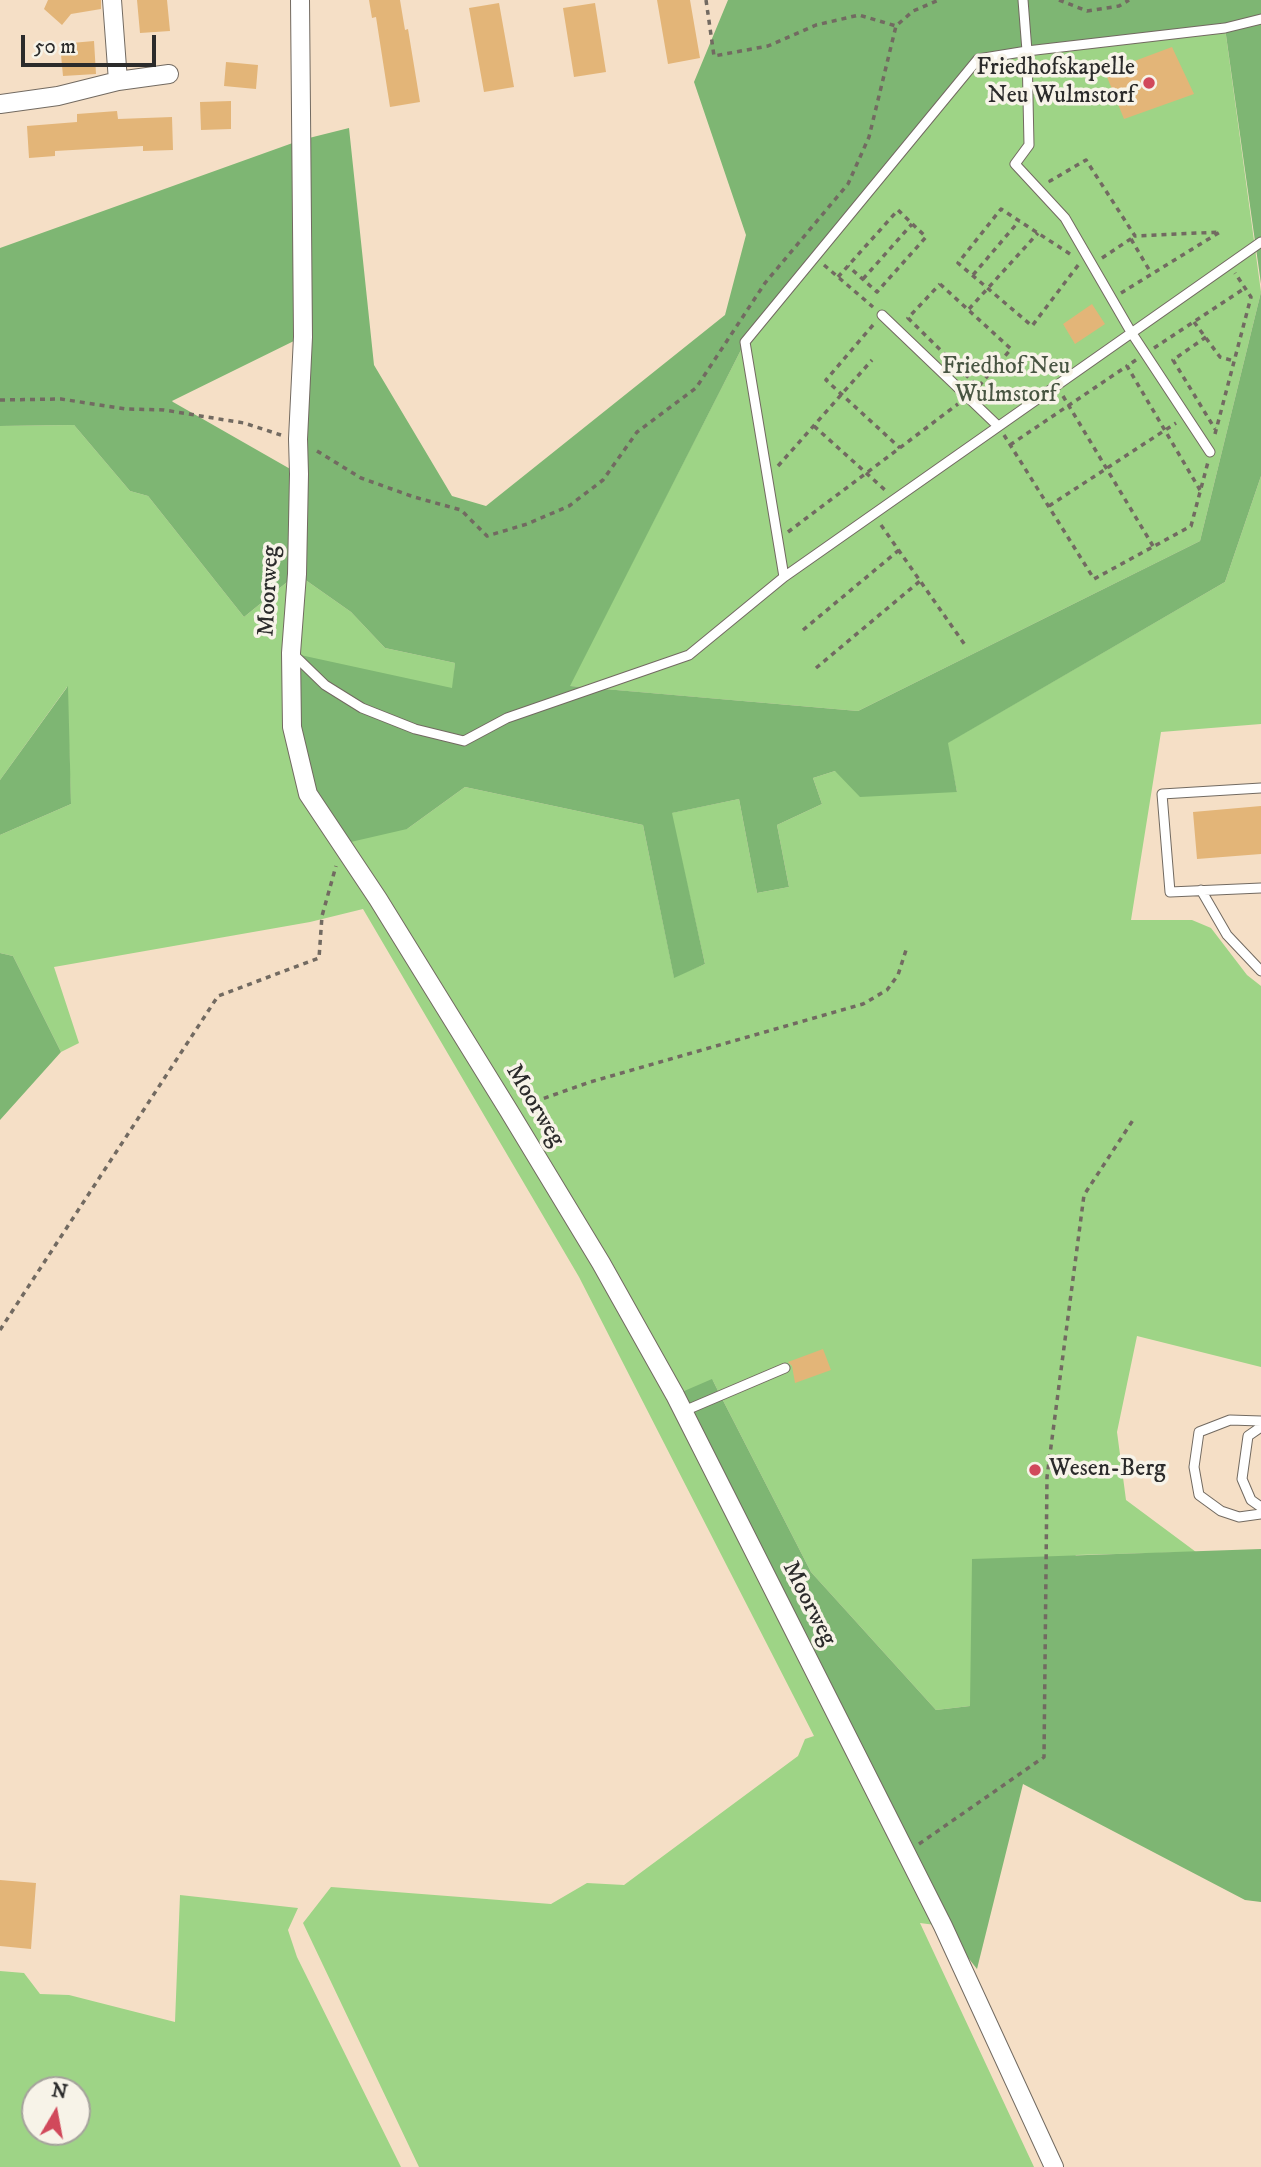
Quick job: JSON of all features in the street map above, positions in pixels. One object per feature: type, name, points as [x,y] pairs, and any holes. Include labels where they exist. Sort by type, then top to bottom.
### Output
[{"type":"street","points":[[113,0],[118,81]]},
{"type":"street","name":"Moorweg","points":[[300,0],[303,337],[298,439],[297,574],[291,653],[292,727],[308,794],[509,1111],[601,1263],[684,1411],[943,1926],[1054,2167]]},
{"type":"street","points":[[0,104],[58,96],[118,81],[169,74]]},
{"type":"lane","points":[[1023,0],[1029,145],[1015,164],[1065,218],[1084,259],[1210,452]]},
{"type":"lane","points":[[785,578],[745,342],[978,59],[1225,28],[1261,19]]},
{"type":"lane","points":[[291,653],[325,685],[362,708],[415,729],[464,741],[507,718],[689,655],[785,578],[1228,262],[1261,242]]},
{"type":"lane","points":[[882,315],[998,426]]},
{"type":"lane","points":[[1261,788],[1162,794],[1170,892],[1261,888]]},
{"type":"lane","points":[[1201,890],[1227,935],[1261,971]]},
{"type":"lane","points":[[684,1411],[785,1368]]},
{"type":"lane","points":[[1261,1421],[1230,1420],[1199,1432],[1194,1467],[1199,1494],[1221,1511],[1239,1517],[1261,1514]]},
{"type":"lane","points":[[1261,1427],[1248,1436],[1241,1479],[1251,1500],[1261,1507]]},
{"type":"path","points":[[706,0],[714,56],[768,46],[816,25],[859,15],[896,26]]},
{"type":"path","points":[[0,400],[61,399],[126,409],[164,410],[244,423],[298,439],[361,478],[461,510],[487,536],[527,524],[569,506],[603,480],[637,432],[696,388],[765,283],[848,184],[869,137],[896,26],[913,11],[940,0]]},
{"type":"path","points":[[1059,0],[1087,11],[1119,6],[1129,0]]},
{"type":"path","points":[[1056,191],[1050,181],[1086,160],[1152,274]]},
{"type":"path","points":[[1070,254],[1001,209],[958,263],[1032,326],[1084,259],[1094,254],[1098,261],[1133,238],[1220,232],[1119,294]]},
{"type":"path","points":[[838,276],[848,265],[898,210],[926,237],[877,292],[848,265]]},
{"type":"path","points":[[973,275],[1019,221]]},
{"type":"path","points":[[863,279],[912,224]]},
{"type":"path","points":[[969,309],[1038,233]]},
{"type":"path","points":[[998,426],[1094,579],[1191,526],[1251,297],[1228,262]]},
{"type":"path","points":[[824,265],[882,315],[826,380],[900,448]]},
{"type":"path","points":[[940,284],[969,309],[1011,349],[978,387],[908,318],[940,284]]},
{"type":"path","points":[[1010,445],[1245,288]]},
{"type":"path","points":[[1194,322],[1220,357],[1234,361]]},
{"type":"path","points":[[1206,337],[1173,360],[1216,431]]},
{"type":"path","points":[[768,478],[872,360]]},
{"type":"path","points":[[1127,366],[1200,490]]},
{"type":"path","points":[[1056,385],[1153,547]]},
{"type":"path","points":[[778,540],[968,396]]},
{"type":"path","points":[[1049,506],[1187,416]]},
{"type":"path","points":[[814,426],[895,499]]},
{"type":"path","points":[[874,514],[965,645]]},
{"type":"path","points":[[803,630],[899,550]]},
{"type":"path","points":[[816,668],[920,581]]},
{"type":"path","points":[[0,1330],[218,996],[319,958],[322,916],[342,844]]},
{"type":"path","points":[[509,1111],[590,1082],[863,1004],[887,989],[898,975],[907,947]]},
{"type":"path","points":[[906,1852],[1044,1757],[1047,1477],[1084,1195],[1135,1117]]},
{"type":"green space","points":[[728,0],[1261,0],[1261,284],[1225,28],[978,59],[745,342],[570,686],[858,711],[1200,541],[1261,292],[1261,476],[1225,582],[948,743],[957,792],[860,797],[835,771],[813,778],[822,804],[777,825],[789,887],[757,893],[739,799],[672,813],[705,964],[674,978],[643,825],[465,787],[407,829],[342,844],[308,794],[291,653],[452,688],[455,663],[385,648],[351,612],[297,574],[244,617],[148,496],[130,491],[74,425],[0,426],[0,248],[301,140],[349,128],[374,365],[452,496],[486,506],[725,315],[746,235],[694,82]],"holes":[[[302,337],[299,474],[173,402],[172,401]]]},
{"type":"green space","name":"Friedhof Neu Wulmstorf","points":[[1225,28],[1261,292],[1200,541],[858,711],[569,686],[745,342],[978,59]]},
{"type":"green space","points":[[74,425],[130,491],[148,496],[244,617],[297,574],[351,612],[385,648],[455,663],[453,688],[407,829],[465,787],[643,825],[674,977],[705,964],[671,813],[739,799],[757,893],[789,887],[777,825],[822,804],[813,778],[835,771],[957,792],[947,743],[1225,582],[1261,476],[1261,724],[1161,732],[1131,920],[1192,920],[1211,928],[1247,975],[1261,986],[1261,1367],[1137,1336],[1117,1432],[1126,1500],[1196,1552],[1076,1555],[970,1706],[936,1710],[811,1572],[712,1379],[943,1926],[920,1923],[1034,2167],[419,2167],[303,1923],[331,1887],[551,1904],[587,1883],[624,1885],[798,1756],[805,1739],[814,1736],[579,1277],[363,909],[310,922],[54,967],[79,1043],[61,1052],[13,956],[0,953],[0,835],[71,804],[67,687],[0,780],[0,426]]},
{"type":"green space","points":[[68,686],[71,804],[0,835],[0,780]]},
{"type":"green space","points":[[0,953],[13,956],[61,1052],[0,1120]]},
{"type":"green space","points":[[712,1379],[811,1572],[936,1710],[970,1706],[972,1559],[1261,1549],[1261,1902],[1245,1900],[1023,1784],[977,1969],[943,1926],[675,1395]]},
{"type":"green space","points":[[180,1895],[298,1908],[288,1930],[297,1957],[401,2167],[0,2167],[0,1971],[24,1973],[40,1994],[69,1995],[175,2022]]},
{"type":"building","points":[[48,0],[101,0],[101,9],[71,14],[62,25],[44,9]]},
{"type":"building","points":[[137,0],[167,0],[170,31],[140,33]]},
{"type":"building","points":[[369,0],[400,0],[405,30],[408,29],[420,102],[390,107],[376,17],[372,18]]},
{"type":"building","points":[[657,0],[690,0],[700,58],[668,64]]},
{"type":"building","points":[[499,3],[514,87],[484,92],[469,8]]},
{"type":"building","points":[[595,3],[606,72],[574,77],[563,8]]},
{"type":"building","points":[[94,41],[96,74],[63,76],[60,44]]},
{"type":"building","name":"Friedhofskapelle Neu Wulmstorf","points":[[1172,47],[1194,94],[1124,119],[1105,72]]},
{"type":"building","points":[[226,62],[258,65],[256,89],[224,86]]},
{"type":"building","points":[[231,101],[231,129],[201,130],[200,102]]},
{"type":"building","points":[[117,111],[118,119],[172,117],[173,150],[143,151],[143,146],[55,151],[55,156],[29,158],[27,126],[77,122],[77,114]]},
{"type":"building","points":[[1092,304],[1105,324],[1075,344],[1063,324]]},
{"type":"building","points":[[1261,806],[1261,854],[1197,859],[1193,812]]},
{"type":"building","points":[[823,1349],[831,1370],[795,1383],[792,1366],[788,1362]]},
{"type":"building","points":[[0,1880],[36,1883],[31,1949],[0,1946]]},
{"type":"place","name":"Friedhofskapelle Neu Wulmstorf","points":[[1149,83]]},
{"type":"place","name":"Wesen-Berg","points":[[1035,1470]]}]
